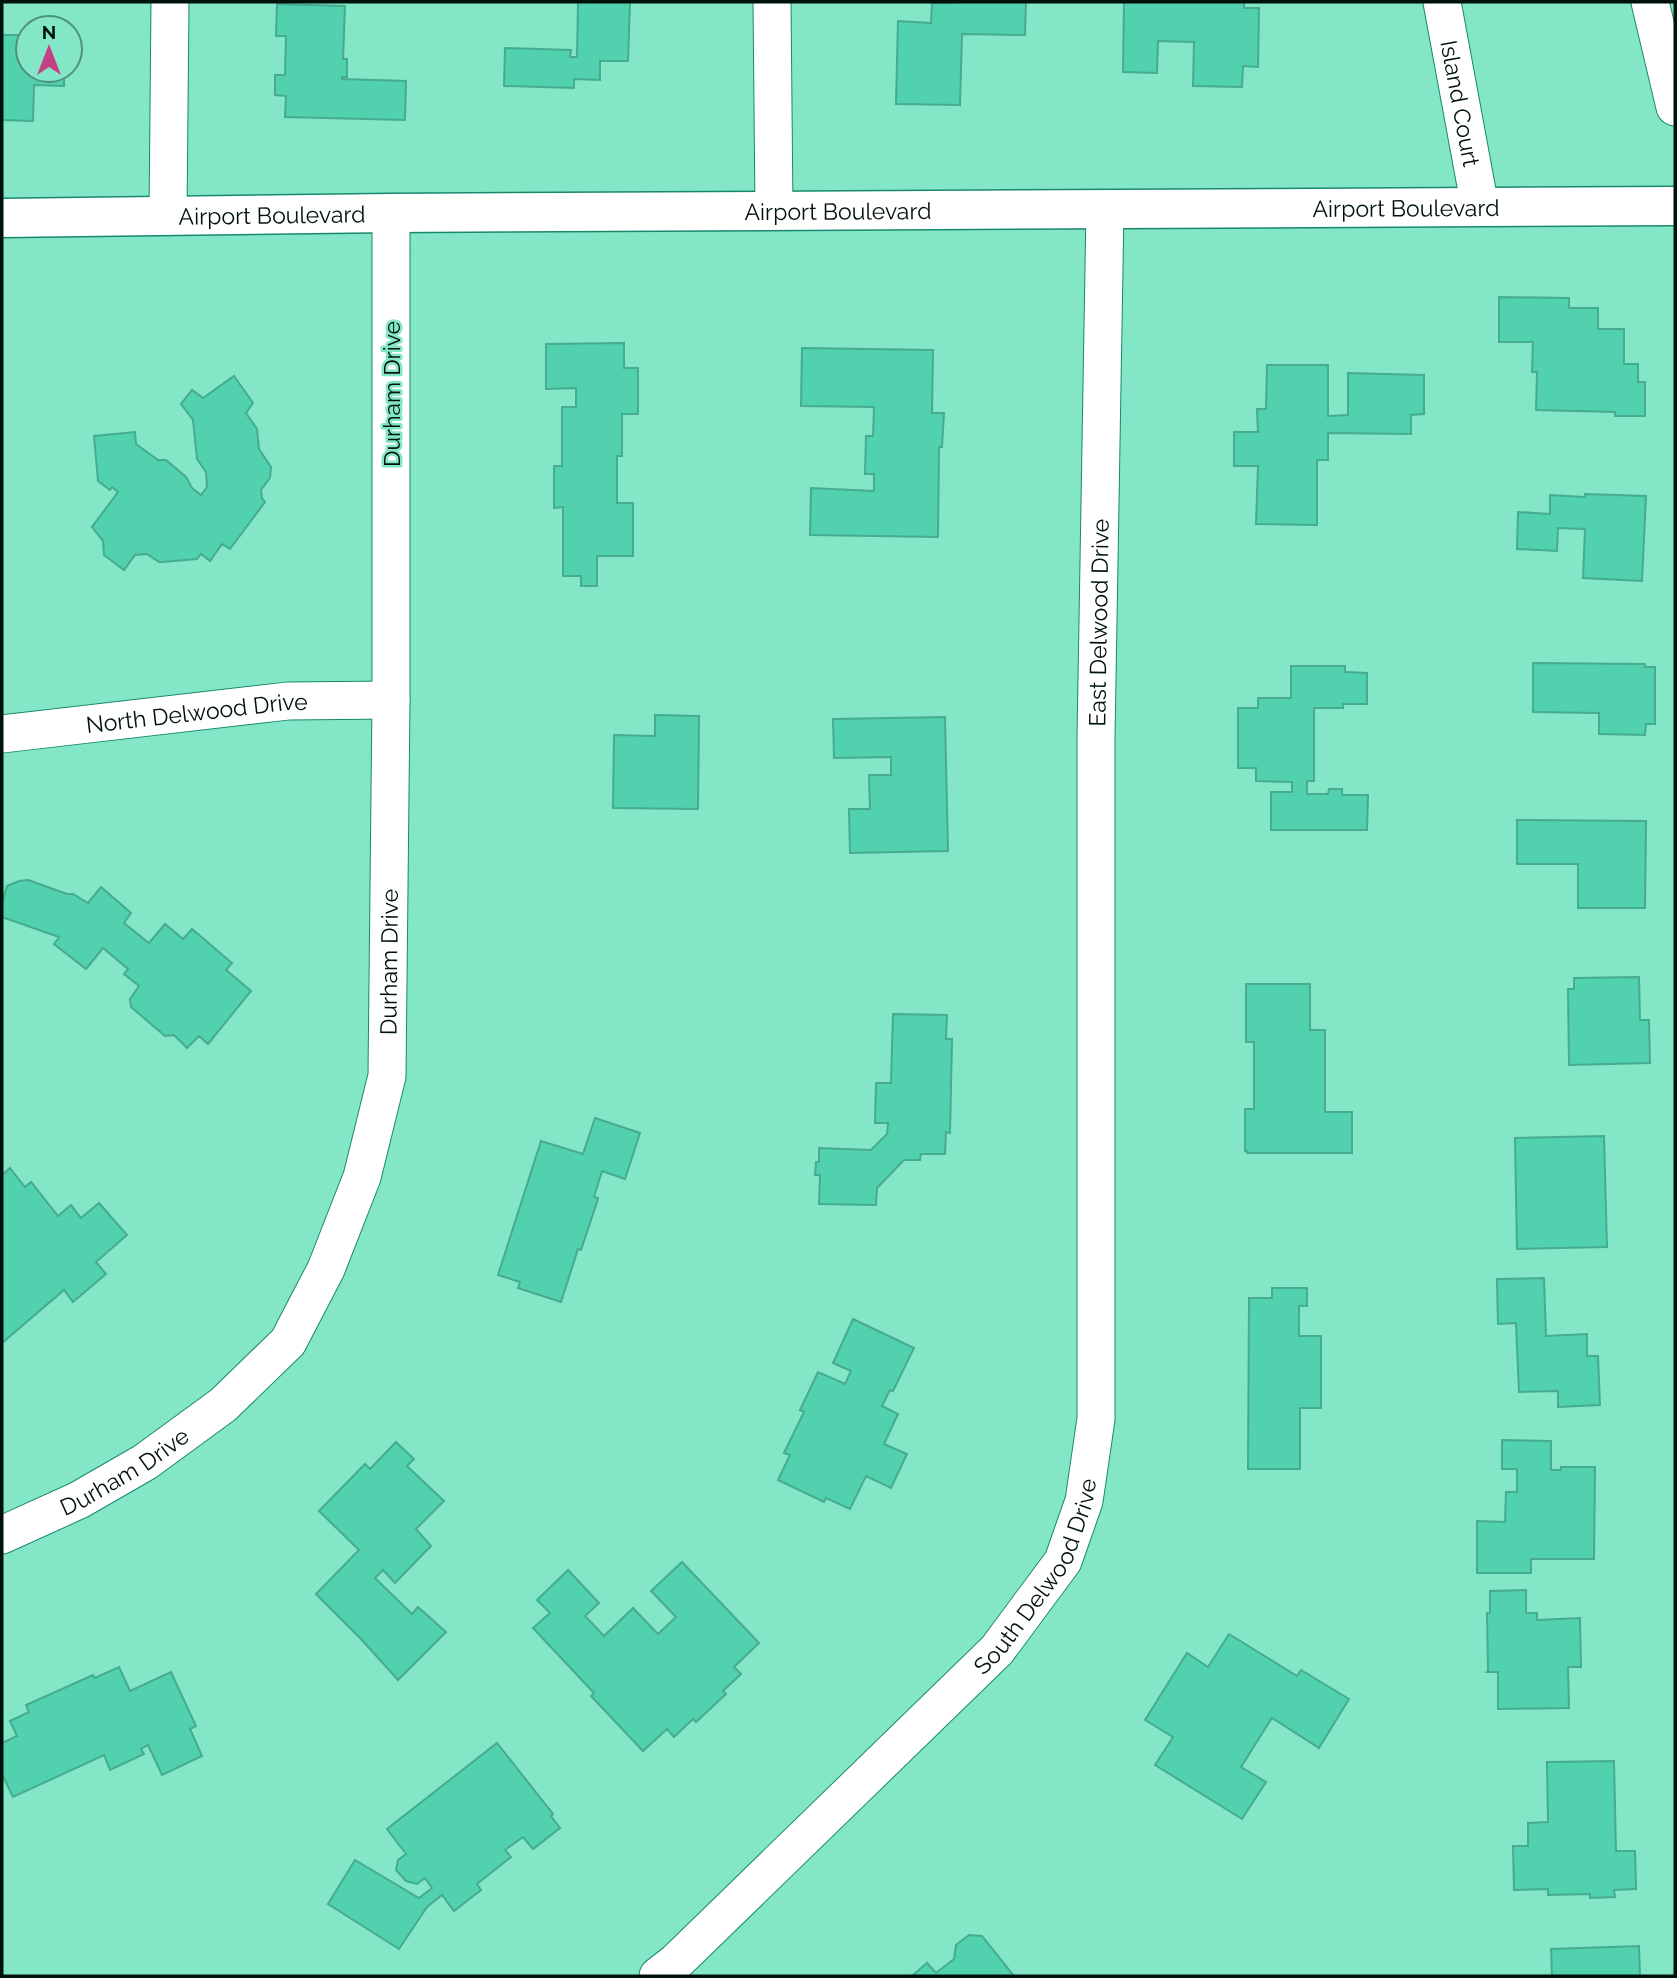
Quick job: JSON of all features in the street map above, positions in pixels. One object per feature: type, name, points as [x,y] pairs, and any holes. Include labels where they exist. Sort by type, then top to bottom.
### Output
[{"type":"main road","name":"Airport Boulevard","points":[[2,219],[391,213],[1675,206]]},
{"type":"street","points":[[168,216],[170,2]]},
{"type":"street","points":[[772,2],[774,211]]},
{"type":"street","name":"Island Court","points":[[1442,2],[1480,207]]},
{"type":"street","points":[[1650,2],[1675,107]]},
{"type":"street","name":"East Delwood Drive","points":[[1096,1036],[1096,738],[1105,209]]},
{"type":"street","name":"Durham Drive","points":[[2,1535],[79,1500],[134,1468],[223,1405],[288,1342],[326,1269],[362,1177],[387,1076],[391,700],[391,213]]},
{"type":"street","name":"North Delwood Drive","points":[[2,734],[288,701],[391,700]]},
{"type":"street","name":"South Delwood Drive","points":[[657,1976],[676,1962],[997,1650],[1063,1561],[1084,1501],[1096,1419],[1096,1036]]},
{"type":"building","points":[[578,2],[630,2],[628,61],[600,61],[600,80],[574,79],[574,88],[504,86],[505,48],[571,50],[570,57],[577,57]]},
{"type":"building","points":[[1026,2],[1025,35],[962,34],[960,105],[896,104],[898,21],[931,23],[932,3]]},
{"type":"building","points":[[1124,2],[1244,2],[1244,8],[1259,8],[1258,67],[1243,66],[1242,87],[1193,86],[1194,42],[1158,41],[1157,73],[1123,72]]},
{"type":"building","points":[[277,4],[345,6],[343,59],[347,59],[347,77],[342,79],[406,81],[405,120],[285,117],[286,96],[275,95],[275,75],[285,75],[286,36],[276,36]]},
{"type":"building","points":[[2,35],[14,35],[14,84],[64,86],[34,85],[33,121],[2,120]]},
{"type":"building","points":[[1499,297],[1569,298],[1569,308],[1598,308],[1598,329],[1624,329],[1624,364],[1638,364],[1638,382],[1645,382],[1645,416],[1615,416],[1615,412],[1536,410],[1537,372],[1532,372],[1533,342],[1499,342]]},
{"type":"building","points":[[624,343],[624,368],[638,368],[638,414],[622,414],[622,456],[617,456],[617,503],[633,503],[633,556],[597,556],[597,586],[581,586],[581,576],[563,576],[563,507],[554,508],[554,466],[562,466],[562,407],[576,407],[576,388],[546,389],[546,344]]},
{"type":"building","points":[[802,348],[933,350],[932,413],[944,413],[942,447],[939,447],[938,537],[810,535],[811,488],[874,491],[874,474],[865,474],[866,436],[873,436],[874,407],[801,406]]},
{"type":"building","points":[[1267,365],[1328,365],[1328,416],[1348,415],[1348,373],[1424,375],[1424,414],[1411,415],[1411,434],[1328,433],[1328,460],[1317,460],[1317,525],[1256,524],[1258,466],[1234,466],[1234,432],[1258,432],[1257,409],[1266,409]]},
{"type":"building","points":[[234,376],[253,403],[246,413],[257,429],[259,449],[271,467],[270,478],[261,490],[265,502],[230,549],[222,544],[210,561],[201,554],[197,559],[162,562],[147,554],[135,555],[124,570],[104,555],[103,541],[92,527],[118,492],[112,487],[110,490],[98,481],[94,436],[135,432],[136,444],[158,460],[166,460],[186,477],[192,488],[201,495],[207,487],[206,472],[197,459],[193,420],[181,404],[192,390],[203,398]]},
{"type":"building","points":[[1585,494],[1646,496],[1642,581],[1583,578],[1585,529],[1558,528],[1557,551],[1517,549],[1518,512],[1550,514],[1550,495],[1585,497]]},
{"type":"building","points":[[1533,663],[1645,664],[1645,667],[1655,667],[1655,724],[1646,724],[1645,735],[1599,734],[1599,713],[1533,712]]},
{"type":"building","points":[[1291,666],[1345,666],[1345,672],[1367,673],[1367,704],[1343,704],[1343,708],[1314,708],[1314,781],[1307,781],[1307,794],[1328,794],[1329,789],[1342,789],[1342,795],[1368,795],[1367,830],[1271,830],[1271,792],[1292,792],[1292,782],[1256,781],[1256,768],[1238,768],[1238,708],[1258,708],[1258,698],[1291,698]]},
{"type":"building","points":[[655,715],[699,716],[698,809],[613,808],[614,735],[655,736]]},
{"type":"building","points":[[945,717],[948,851],[850,853],[849,809],[870,809],[869,775],[891,775],[891,757],[834,758],[833,719]]},
{"type":"building","points":[[1517,820],[1646,821],[1645,908],[1578,908],[1578,864],[1517,864]]},
{"type":"building","points":[[28,880],[73,894],[88,903],[101,887],[131,913],[124,923],[149,943],[165,924],[183,939],[192,929],[232,963],[226,970],[251,991],[208,1044],[199,1036],[187,1048],[174,1035],[165,1036],[131,1007],[130,999],[139,986],[124,974],[128,969],[103,948],[86,969],[54,944],[59,937],[2,917],[2,903],[7,886]]},
{"type":"building","points":[[1639,977],[1640,1020],[1649,1020],[1650,1063],[1569,1065],[1568,989],[1574,989],[1574,978]]},
{"type":"building","points":[[1246,984],[1310,984],[1310,1030],[1325,1030],[1325,1112],[1352,1112],[1352,1153],[1245,1151],[1245,1109],[1254,1109],[1254,1042],[1246,1042]]},
{"type":"building","points":[[893,1014],[947,1015],[946,1039],[952,1039],[950,1133],[946,1132],[945,1154],[921,1154],[920,1160],[904,1160],[877,1188],[876,1205],[819,1204],[820,1175],[815,1175],[819,1148],[871,1150],[887,1134],[888,1123],[875,1123],[876,1083],[891,1083]]},
{"type":"building","points":[[595,1118],[640,1133],[625,1179],[602,1171],[594,1197],[598,1198],[597,1202],[561,1302],[518,1288],[520,1282],[498,1275],[541,1141],[583,1154]]},
{"type":"building","points":[[1604,1136],[1607,1247],[1517,1249],[1515,1138]]},
{"type":"building","points":[[10,1168],[25,1187],[31,1182],[58,1216],[71,1205],[81,1218],[99,1203],[127,1235],[96,1262],[106,1274],[73,1302],[64,1290],[2,1343],[2,1175]]},
{"type":"building","points":[[1544,1278],[1546,1336],[1587,1334],[1587,1356],[1598,1356],[1600,1405],[1558,1407],[1558,1391],[1519,1392],[1516,1323],[1498,1324],[1497,1279]]},
{"type":"building","points":[[1272,1288],[1307,1288],[1307,1306],[1299,1306],[1299,1336],[1321,1336],[1321,1408],[1300,1408],[1300,1469],[1248,1469],[1249,1298],[1272,1298]]},
{"type":"building","points":[[853,1319],[914,1348],[893,1391],[890,1390],[882,1406],[898,1414],[884,1444],[907,1454],[891,1488],[866,1476],[850,1509],[826,1498],[824,1502],[778,1480],[790,1455],[784,1453],[804,1412],[800,1410],[818,1372],[845,1384],[851,1371],[833,1363]]},
{"type":"building","points":[[1502,1440],[1551,1441],[1551,1470],[1561,1470],[1561,1467],[1595,1467],[1594,1559],[1531,1559],[1531,1573],[1477,1573],[1477,1521],[1505,1522],[1506,1492],[1517,1492],[1517,1469],[1502,1469]]},
{"type":"building","points":[[396,1442],[414,1459],[407,1466],[444,1501],[416,1529],[431,1546],[395,1583],[383,1570],[375,1578],[412,1614],[418,1607],[446,1632],[398,1680],[316,1594],[359,1550],[319,1511],[365,1464],[370,1469]]},
{"type":"building","points":[[682,1562],[759,1643],[734,1667],[741,1674],[723,1691],[726,1694],[696,1722],[693,1719],[674,1737],[667,1729],[643,1751],[591,1696],[594,1693],[533,1628],[550,1613],[537,1600],[568,1570],[599,1603],[585,1616],[604,1636],[633,1608],[658,1634],[676,1617],[651,1591]]},
{"type":"building","points":[[1526,1590],[1526,1613],[1537,1613],[1537,1620],[1580,1618],[1581,1667],[1568,1667],[1569,1708],[1498,1709],[1498,1672],[1487,1672],[1487,1613],[1490,1613],[1490,1591]]},
{"type":"building","points":[[1229,1634],[1297,1676],[1301,1670],[1349,1699],[1319,1748],[1272,1718],[1241,1767],[1266,1782],[1242,1819],[1155,1765],[1173,1737],[1145,1720],[1187,1653],[1208,1667]]},
{"type":"building","points":[[119,1667],[130,1691],[171,1672],[196,1726],[190,1729],[202,1756],[162,1775],[148,1745],[141,1749],[144,1754],[110,1770],[104,1755],[13,1797],[2,1774],[2,1743],[17,1736],[10,1721],[29,1712],[26,1705],[93,1675],[95,1678]]},
{"type":"building","points":[[497,1743],[553,1814],[551,1816],[560,1828],[533,1849],[523,1837],[505,1850],[511,1857],[477,1884],[481,1890],[454,1911],[442,1895],[427,1907],[399,1949],[328,1904],[355,1860],[419,1898],[432,1888],[425,1878],[417,1884],[406,1881],[396,1870],[398,1860],[406,1854],[387,1829]]},
{"type":"building","points":[[1614,1761],[1616,1851],[1635,1851],[1636,1889],[1614,1890],[1615,1897],[1590,1898],[1590,1894],[1548,1895],[1548,1889],[1514,1890],[1513,1846],[1528,1846],[1528,1823],[1548,1822],[1547,1762]]},
{"type":"building","points":[[969,1935],[982,1936],[1014,1976],[912,1976],[927,1963],[936,1973],[954,1959],[956,1945]]},
{"type":"building","points":[[1639,1946],[1640,1976],[1552,1976],[1551,1949]]}]
